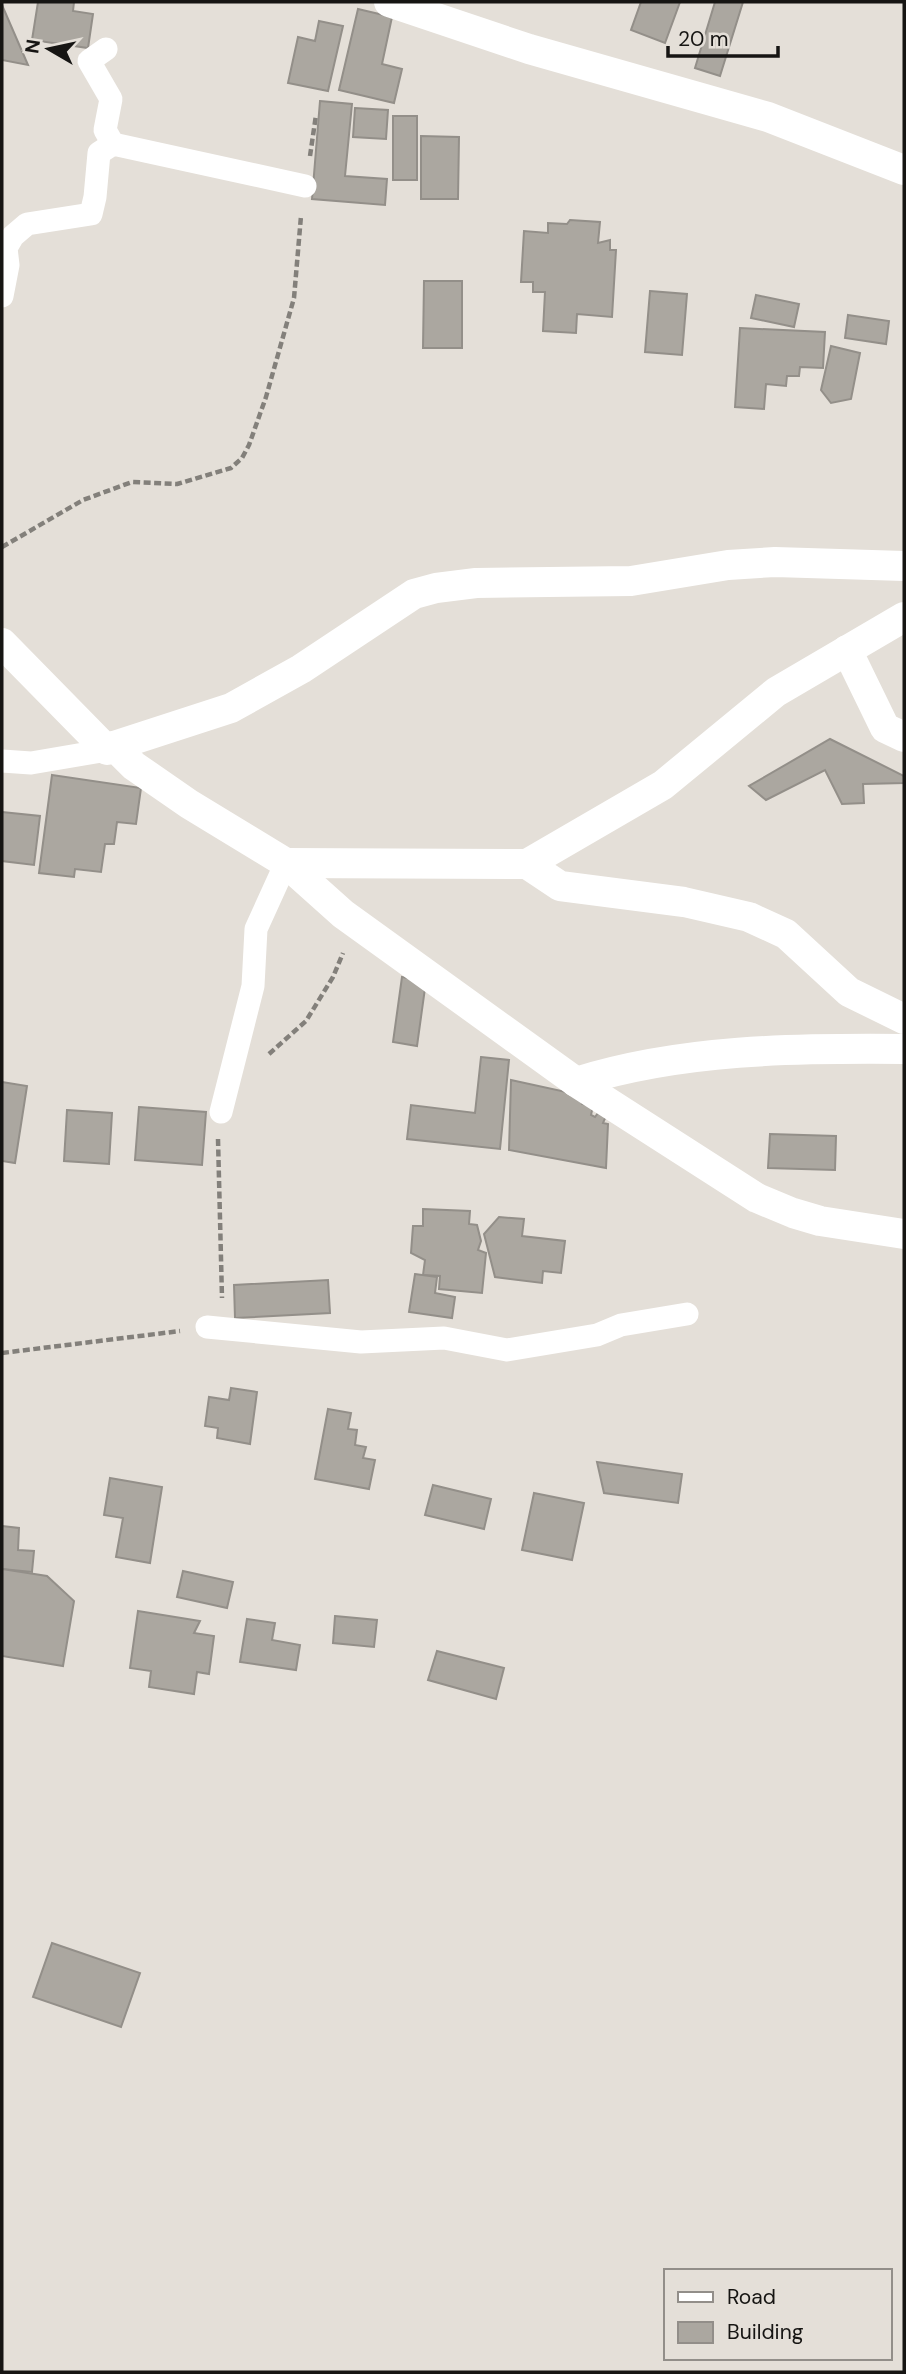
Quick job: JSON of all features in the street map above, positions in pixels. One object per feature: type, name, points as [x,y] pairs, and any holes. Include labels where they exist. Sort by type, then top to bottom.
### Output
[{"type":"street","points":[[389,2],[529,49],[768,117],[904,170]]},
{"type":"street","points":[[106,49],[89,61],[111,99],[105,130],[113,144]]},
{"type":"street","points":[[2,296],[8,265],[6,248],[13,236],[27,224],[91,214],[99,153],[113,144],[305,186]]},
{"type":"street","points":[[2,761],[31,763],[110,748],[231,708],[301,669],[414,594],[436,588],[476,583],[631,581],[728,565],[775,562],[904,566]]},
{"type":"street","points":[[286,863],[527,864],[663,785],[776,692],[904,617]]},
{"type":"street","points":[[2,643],[110,748]]},
{"type":"street","points":[[847,650],[885,728],[904,737]]},
{"type":"street","points":[[2,674],[189,804],[286,863],[354,922],[576,1082],[757,1198],[820,1221],[904,1234]]},
{"type":"street","points":[[221,1112],[253,986],[256,929],[286,863]]},
{"type":"street","points":[[527,864],[560,886],[684,902],[760,921],[786,934],[849,992],[904,1019]]},
{"type":"street","points":[[576,1082],[615,1070],[713,1054],[904,1049]]},
{"type":"street","points":[[207,1327],[361,1342],[444,1338],[507,1350],[597,1335],[621,1325],[687,1314]]},
{"type":"path","points":[[2,547],[83,500],[120,486],[132,482],[177,484],[231,468],[242,458],[266,397],[294,298],[305,186],[316,114]]},
{"type":"path","points":[[267,1055],[306,1021],[333,977],[354,922]]},
{"type":"path","points":[[2,1353],[207,1327],[219,1321],[223,1313],[219,1239],[218,1129],[221,1112]]},
{"type":"building","points":[[38,2],[74,2],[73,11],[93,14],[88,48],[32,40]]},
{"type":"building","points":[[641,2],[680,2],[665,43],[631,30]]},
{"type":"building","points":[[715,2],[743,2],[720,76],[695,68]]},
{"type":"building","points":[[2,5],[28,65],[2,60]]},
{"type":"building","points":[[358,9],[392,17],[382,64],[402,69],[394,103],[339,90]]},
{"type":"building","points":[[319,21],[343,26],[328,91],[288,83],[298,37],[315,41]]},
{"type":"building","points":[[320,101],[352,104],[345,176],[387,179],[385,205],[312,199]]},
{"type":"building","points":[[355,108],[388,110],[386,139],[353,137]]},
{"type":"building","points":[[393,116],[417,116],[417,180],[393,180]]},
{"type":"building","points":[[421,136],[459,137],[458,199],[421,199]]},
{"type":"building","points":[[570,220],[600,222],[598,243],[610,240],[610,250],[616,250],[612,317],[577,314],[576,333],[543,331],[545,292],[533,292],[533,282],[521,282],[524,231],[548,233],[548,223],[567,224]]},
{"type":"building","points":[[424,281],[462,281],[462,348],[423,348]]},
{"type":"building","points":[[650,291],[687,294],[682,355],[645,352]]},
{"type":"building","points":[[756,295],[799,304],[794,327],[751,318]]},
{"type":"building","points":[[848,315],[889,321],[886,344],[845,338]]},
{"type":"building","points":[[740,328],[825,332],[823,368],[800,367],[799,376],[787,376],[786,386],[766,384],[764,409],[735,407]]},
{"type":"building","points":[[831,346],[860,353],[851,399],[831,403],[821,390]]},
{"type":"building","points":[[830,739],[904,776],[904,783],[863,784],[864,803],[842,804],[825,770],[766,800],[749,786]]},
{"type":"building","points":[[52,775],[141,788],[136,824],[117,822],[114,844],[105,844],[101,872],[75,869],[74,877],[39,873]]},
{"type":"building","points":[[2,812],[40,816],[34,865],[2,861]]},
{"type":"building","points":[[402,977],[426,981],[417,1046],[393,1042]]},
{"type":"building","points":[[481,1057],[509,1060],[500,1149],[407,1139],[411,1105],[475,1113]]},
{"type":"building","points":[[511,1080],[580,1095],[582,1104],[593,1106],[591,1115],[595,1117],[598,1113],[606,1116],[603,1123],[608,1124],[606,1168],[509,1150]]},
{"type":"building","points":[[2,1082],[27,1086],[15,1163],[2,1161]]},
{"type":"building","points":[[139,1107],[206,1112],[202,1165],[135,1160]]},
{"type":"building","points":[[67,1110],[112,1113],[109,1164],[64,1161]]},
{"type":"building","points":[[770,1134],[836,1136],[835,1170],[768,1168]]},
{"type":"building","points":[[423,1209],[470,1211],[469,1224],[477,1225],[481,1241],[478,1250],[486,1253],[482,1293],[439,1289],[440,1276],[423,1275],[425,1260],[411,1253],[413,1226],[423,1226]]},
{"type":"building","points":[[499,1217],[524,1219],[522,1236],[565,1241],[561,1273],[543,1271],[542,1283],[495,1277],[484,1234]]},
{"type":"building","points":[[415,1274],[437,1277],[435,1293],[455,1297],[452,1318],[409,1312]]},
{"type":"building","points":[[328,1280],[330,1313],[235,1318],[234,1285]]},
{"type":"building","points":[[231,1388],[257,1392],[250,1444],[217,1438],[218,1428],[205,1426],[209,1397],[229,1400]]},
{"type":"building","points":[[328,1409],[351,1413],[348,1429],[357,1430],[355,1445],[366,1447],[363,1458],[375,1460],[369,1489],[315,1479]]},
{"type":"building","points":[[597,1462],[682,1474],[678,1503],[604,1493]]},
{"type":"building","points":[[110,1478],[162,1487],[150,1563],[116,1557],[123,1518],[104,1515]]},
{"type":"building","points":[[433,1485],[491,1499],[484,1529],[425,1515]]},
{"type":"building","points":[[534,1493],[584,1503],[572,1560],[522,1550]]},
{"type":"building","points":[[2,1526],[19,1528],[18,1550],[34,1551],[32,1572],[2,1569]]},
{"type":"building","points":[[2,1569],[47,1576],[74,1601],[63,1666],[2,1656]]},
{"type":"building","points":[[183,1571],[233,1582],[227,1608],[177,1597]]},
{"type":"building","points":[[138,1611],[200,1621],[194,1633],[214,1636],[209,1674],[197,1672],[194,1694],[149,1687],[151,1671],[130,1668]]},
{"type":"building","points":[[335,1616],[377,1620],[374,1647],[333,1643]]},
{"type":"building","points":[[247,1619],[275,1623],[272,1640],[300,1645],[296,1670],[240,1662]]},
{"type":"building","points":[[437,1651],[504,1668],[496,1699],[428,1680]]},
{"type":"building","points":[[52,1943],[140,1973],[121,2027],[33,1997]]}]
